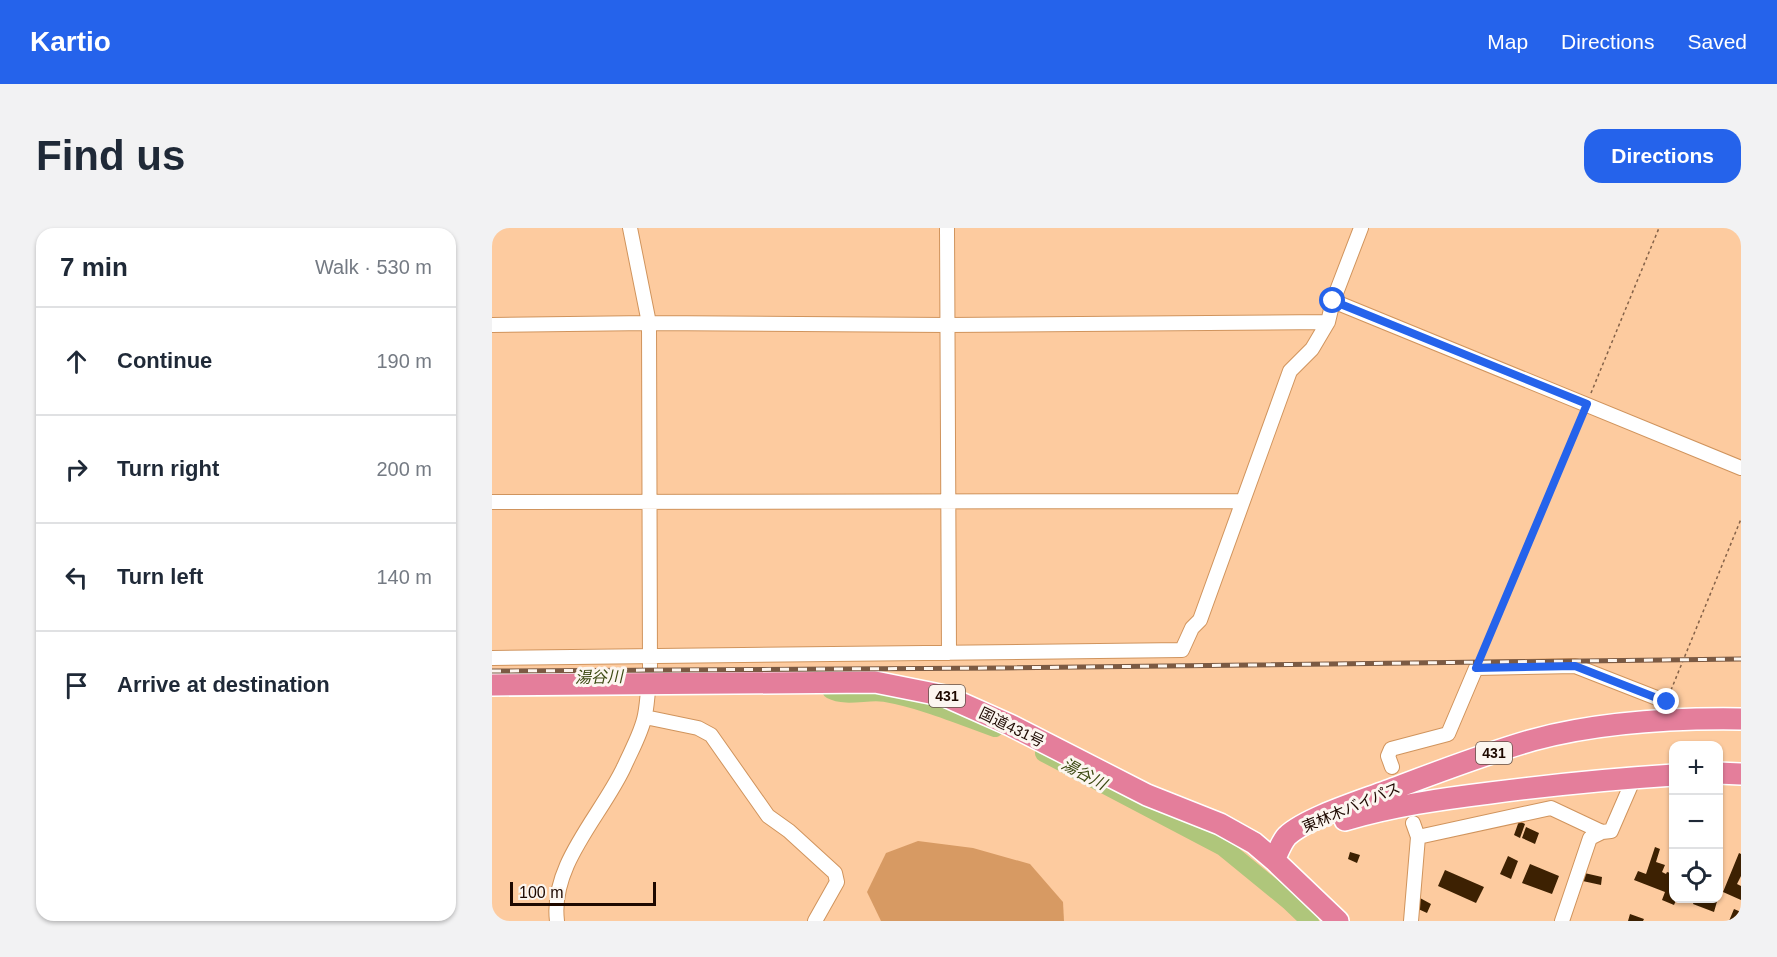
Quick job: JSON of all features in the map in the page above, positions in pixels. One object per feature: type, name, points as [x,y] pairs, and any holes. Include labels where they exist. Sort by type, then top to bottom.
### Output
[{"type":"highway","name":"国道431号","points":[[492,685],[875,682],[945,696],[1010,725],[1147,795],[1220,824],[1254,843],[1275,860],[1337,921]]},
{"type":"highway","name":"東林木バイパス","points":[[1275,860],[1287,836],[1308,823],[1426,777],[1534,740],[1588,730],[1663,711],[1741,719]]},
{"type":"highway","points":[[1723,773],[1741,774]]},
{"type":"highway","name":"東林木バイパス","points":[[1275,860],[1316,829],[1366,814],[1470,796],[1669,775]]},
{"type":"street","points":[[556,921],[555,905],[561,876],[613,787],[645,717],[650,669],[648,655],[650,323],[630,228]]},
{"type":"street","points":[[947,228],[949,653]]},
{"type":"street","points":[[492,658],[1182,650],[1192,628],[1200,620],[1290,371],[1312,349],[1328,322],[1333,301],[1361,228]]},
{"type":"street","points":[[1333,301],[1741,468]]},
{"type":"street","points":[[492,325],[1328,322]]},
{"type":"street","points":[[492,502],[1242,501]]},
{"type":"street","points":[[1392,767],[1388,756],[1391,749],[1449,734],[1476,668],[1575,666],[1663,711]]},
{"type":"street","points":[[645,717],[698,728],[711,735],[768,816],[789,831],[835,873],[837,882],[815,921]]},
{"type":"street","points":[[1418,837],[1551,808],[1602,831],[1611,831],[1634,778]]},
{"type":"street","points":[[1411,921],[1418,837],[1413,823]]},
{"type":"street","points":[[1562,921],[1590,838],[1602,831]]},
{"type":"path","points":[[1476,668],[1659,228]]},
{"type":"path","points":[[1663,711],[1741,519]]},
{"type":"shaded area","points":[[918,841],[973,848],[1030,864],[1063,902],[1064,921],[881,921],[867,892],[886,853]]},
{"type":"building","points":[[1519,821],[1525,824],[1520,838],[1514,835]]},
{"type":"building","points":[[1526,827],[1539,833],[1535,844],[1522,838]]},
{"type":"building","points":[[1655,847],[1660,849],[1656,862],[1665,865],[1662,872],[1669,873],[1669,903],[1662,900],[1665,892],[1634,880],[1638,871],[1646,874]]},
{"type":"building","points":[[1350,852],[1360,855],[1357,863],[1348,859]]},
{"type":"building","points":[[1739,853],[1741,854],[1741,876],[1737,884],[1741,886],[1741,900],[1723,892]]},
{"type":"building","points":[[1508,856],[1518,861],[1511,879],[1500,874]]},
{"type":"building","points":[[1530,864],[1559,876],[1552,894],[1522,883]]},
{"type":"building","points":[[1445,870],[1484,887],[1476,903],[1438,886]]},
{"type":"building","points":[[1580,872],[1602,877],[1601,885],[1578,880]]},
{"type":"building","points":[[1420,898],[1431,904],[1427,913],[1416,908]]},
{"type":"building","points":[[1693,903],[1717,903],[1714,912]]},
{"type":"building","points":[[1734,909],[1741,912],[1741,921],[1729,921]]},
{"type":"building","points":[[1630,914],[1644,919],[1643,921],[1628,921]]},
{"type":"waterway","name":"湯谷川","points":[[831,690],[851,694],[878,692],[899,696],[941,708],[995,728]]},
{"type":"waterway","name":"湯谷川","points":[[1044,753],[1223,847],[1310,921]]},
{"type":"railway","points":[[492,671],[1000,668],[1741,659]]},
{"type":"route","points":[[1333,301],[1587,404],[1476,668],[1575,666],[1667,702]]}]
